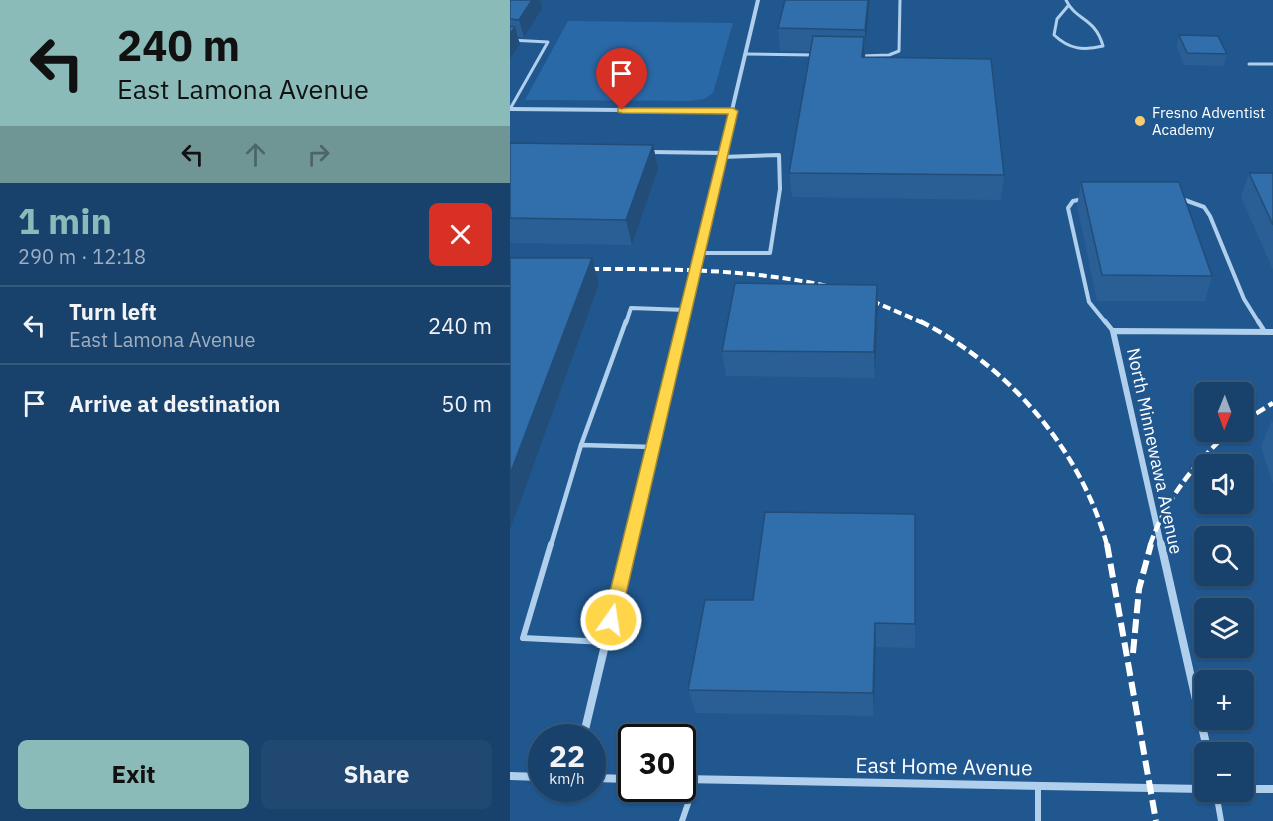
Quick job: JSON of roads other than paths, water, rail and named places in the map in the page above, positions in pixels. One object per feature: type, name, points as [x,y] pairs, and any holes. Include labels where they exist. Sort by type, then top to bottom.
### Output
[{"type":"street","points":[[586,724],[700,253],[758,0]]},
{"type":"street","points":[[510,109],[733,111]]},
{"type":"street","points":[[1113,332],[1273,332]]},
{"type":"street","name":"North Minnewawa Avenue","points":[[1113,332],[1206,742]]},
{"type":"street","points":[[510,776],[528,777]]},
{"type":"street","name":"East Home Avenue","points":[[696,780],[1194,789]]},
{"type":"street","points":[[1254,789],[1273,789]]},
{"type":"lane","points":[[856,56],[889,55],[899,51],[900,0]]},
{"type":"lane","points":[[1066,0],[1068,6],[1091,21],[1101,32],[1103,46],[1087,51],[1063,44],[1054,35],[1057,19],[1068,6]]},
{"type":"lane","points":[[510,40],[548,42],[510,109]]},
{"type":"lane","points":[[746,54],[820,55]]},
{"type":"lane","points":[[1249,64],[1273,64]]},
{"type":"lane","points":[[644,152],[779,155],[780,189],[770,253],[700,253]]},
{"type":"lane","points":[[1089,198],[1074,201],[1068,208],[1084,288],[1089,302],[1113,332]]},
{"type":"lane","points":[[1172,199],[1183,199],[1204,207],[1210,216],[1241,291],[1265,332]]},
{"type":"lane","points":[[606,642],[523,638],[581,445],[631,308],[686,310]]},
{"type":"lane","points":[[581,445],[653,447]]},
{"type":"lane","points":[[1038,786],[1038,821]]},
{"type":"lane","points":[[682,821],[688,802]]},
{"type":"lane","points":[[1218,802],[1221,821]]},
{"type":"railway","points":[[579,269],[740,273],[804,281],[836,288]]},
{"type":"railway","points":[[861,296],[923,323]]},
{"type":"railway","points":[[920,321],[983,362],[1037,414],[1079,476],[1095,509],[1107,545]]},
{"type":"railway","points":[[1254,415],[1273,403]]},
{"type":"railway","points":[[1150,545],[1164,512],[1182,483],[1219,442]]},
{"type":"railway","points":[[1107,544],[1156,821]]},
{"type":"railway","points":[[1133,653],[1139,589],[1151,544]]},
{"type":"place","name":"Fresno Adventist Academy","points":[[1140,121]]}]
